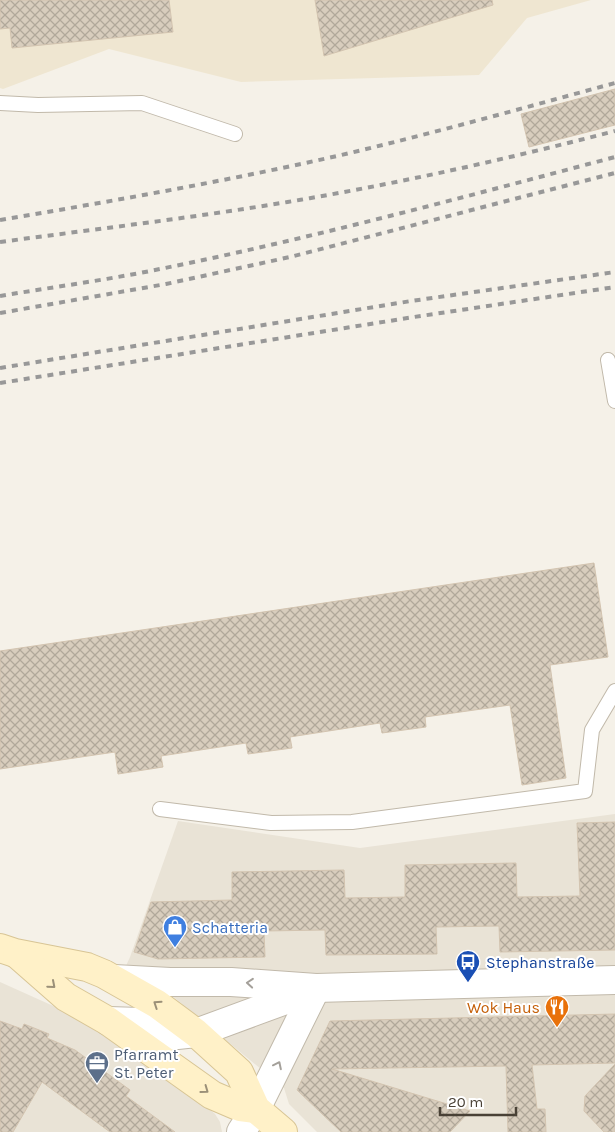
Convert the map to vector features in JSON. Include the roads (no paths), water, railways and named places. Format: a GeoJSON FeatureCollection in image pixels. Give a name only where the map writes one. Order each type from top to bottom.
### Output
{"type":"FeatureCollection","features":[{"type":"Feature","properties":{"kind":"main road"},"geometry":{"type":"LineString","coordinates":[[8,950],[87,967],[114,979],[157,1004],[196,1033],[239,1072],[256,1108],[283,1132]]}},
{"type":"Feature","properties":{"kind":"main road"},"geometry":{"type":"LineString","coordinates":[[8,950],[66,998],[108,1022],[212,1095],[240,1107],[256,1108]]}},
{"type":"Feature","properties":{"kind":"street"},"geometry":{"type":"LineString","coordinates":[[114,979],[170,982],[231,982],[316,988],[615,980]]}},
{"type":"Feature","properties":{"kind":"street"},"geometry":{"type":"LineString","coordinates":[[108,1022],[140,1022],[168,1036],[196,1033],[316,988]]}},
{"type":"Feature","properties":{"kind":"street"},"geometry":{"type":"LineString","coordinates":[[241,1132],[256,1108],[316,988]]}},
{"type":"Feature","properties":{"kind":"lane"},"geometry":{"type":"LineString","coordinates":[[0,103],[38,105],[142,103],[235,134]]}},
{"type":"Feature","properties":{"kind":"lane"},"geometry":{"type":"LineString","coordinates":[[608,360],[615,401]]}},
{"type":"Feature","properties":{"kind":"lane"},"geometry":{"type":"LineString","coordinates":[[160,809],[271,823],[352,822],[585,790],[592,730],[615,691]]}},
{"type":"Feature","properties":{"kind":"railway"},"geometry":{"type":"LineString","coordinates":[[0,220],[85,206],[337,156],[442,130],[615,83]]}},
{"type":"Feature","properties":{"kind":"railway"},"geometry":{"type":"LineString","coordinates":[[0,242],[195,216],[311,198],[464,168],[615,131]]}},
{"type":"Feature","properties":{"kind":"railway"},"geometry":{"type":"LineString","coordinates":[[0,296],[140,273],[217,257],[388,216],[615,157]]}},
{"type":"Feature","properties":{"kind":"railway"},"geometry":{"type":"LineString","coordinates":[[0,313],[166,284],[290,257],[615,173]]}},
{"type":"Feature","properties":{"kind":"railway"},"geometry":{"type":"LineString","coordinates":[[0,368],[411,301],[615,272]]}},
{"type":"Feature","properties":{"kind":"railway"},"geometry":{"type":"LineString","coordinates":[[0,383],[615,287]]}},
{"type":"Feature","properties":{"kind":"place","name":"Schatteria"},"geometry":{"type":"Point","coordinates":[175,948]}},
{"type":"Feature","properties":{"kind":"place","name":"Stephanstraße"},"geometry":{"type":"Point","coordinates":[468,983]}},
{"type":"Feature","properties":{"kind":"place","name":"Wok Haus"},"geometry":{"type":"Point","coordinates":[557,1028]}},
{"type":"Feature","properties":{"kind":"place","name":"Pfarramt St. Peter"},"geometry":{"type":"Point","coordinates":[97,1084]}}]}
